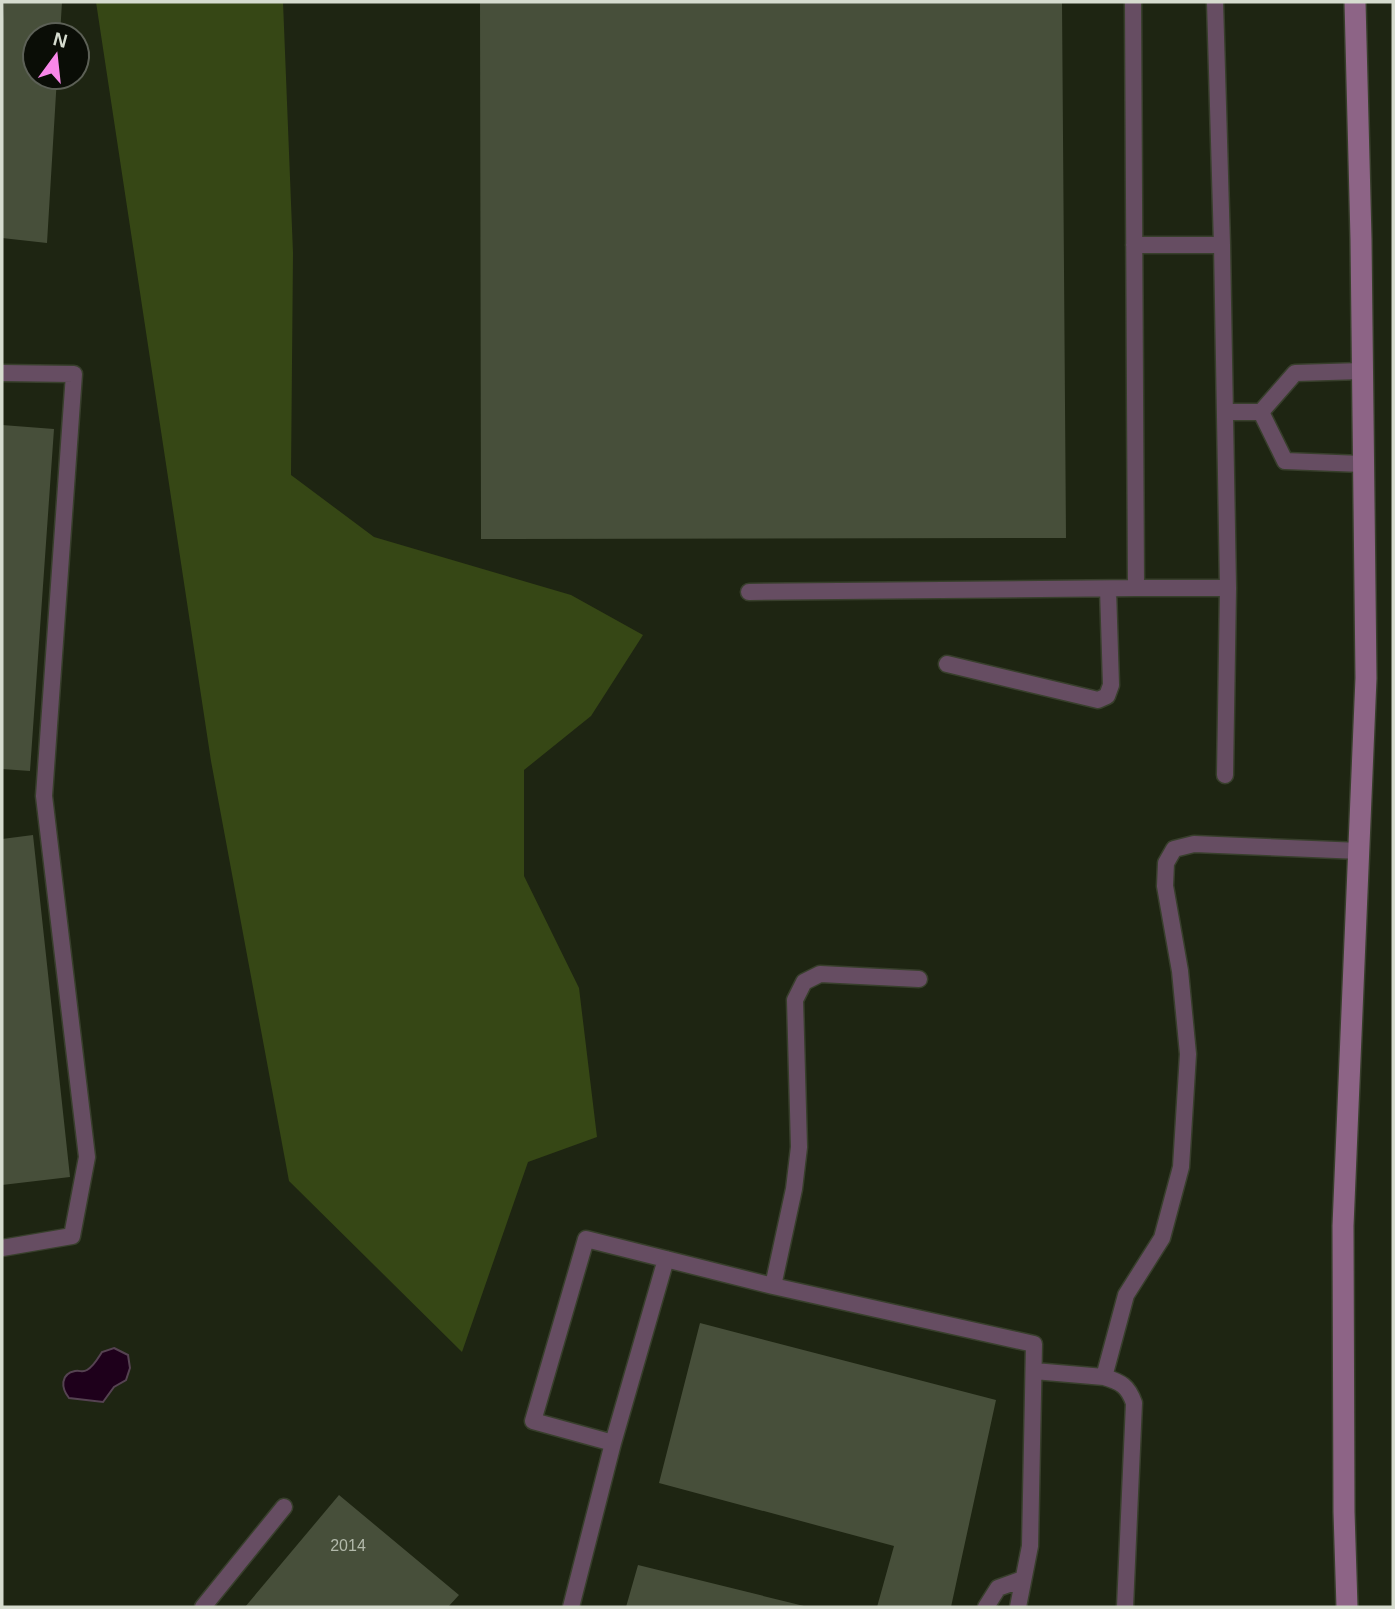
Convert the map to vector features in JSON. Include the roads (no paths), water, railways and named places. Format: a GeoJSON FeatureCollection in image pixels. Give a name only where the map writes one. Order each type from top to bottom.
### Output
{"type":"FeatureCollection","features":[{"type":"Feature","properties":{"kind":"main road"},"geometry":{"type":"LineString","coordinates":[[1347,1607],[1343,1226],[1366,678],[1354,2]]}},
{"type":"Feature","properties":{"kind":"lane"},"geometry":{"type":"LineString","coordinates":[[1133,2],[1136,588]]}},
{"type":"Feature","properties":{"kind":"lane"},"geometry":{"type":"LineString","coordinates":[[1215,2],[1228,589],[1225,775]]}},
{"type":"Feature","properties":{"kind":"lane"},"geometry":{"type":"LineString","coordinates":[[1134,245],[1222,245]]}},
{"type":"Feature","properties":{"kind":"lane"},"geometry":{"type":"LineString","coordinates":[[1225,412],[1261,412],[1295,373],[1362,371]]}},
{"type":"Feature","properties":{"kind":"lane"},"geometry":{"type":"LineString","coordinates":[[2,373],[74,374],[44,796],[87,1157],[72,1236],[2,1248]]}},
{"type":"Feature","properties":{"kind":"lane"},"geometry":{"type":"LineString","coordinates":[[1261,412],[1284,461],[1362,464]]}},
{"type":"Feature","properties":{"kind":"lane"},"geometry":{"type":"LineString","coordinates":[[947,664],[1098,700],[1107,696],[1111,685],[1108,589]]}},
{"type":"Feature","properties":{"kind":"lane"},"geometry":{"type":"LineString","coordinates":[[749,592],[1228,589]]}},
{"type":"Feature","properties":{"kind":"lane"},"geometry":{"type":"LineString","coordinates":[[1104,1377],[1126,1295],[1162,1238],[1181,1167],[1188,1054],[1180,971],[1166,886],[1166,863],[1174,849],[1194,844],[1360,851]]}},
{"type":"Feature","properties":{"kind":"lane"},"geometry":{"type":"LineString","coordinates":[[773,1286],[794,1189],[799,1147],[795,1000],[804,982],[820,974],[919,979]]}},
{"type":"Feature","properties":{"kind":"lane"},"geometry":{"type":"LineString","coordinates":[[613,1443],[533,1421],[586,1239],[773,1286],[1034,1344],[1030,1546],[1018,1607]]}},
{"type":"Feature","properties":{"kind":"lane"},"geometry":{"type":"LineString","coordinates":[[571,1607],[613,1443],[666,1259]]}},
{"type":"Feature","properties":{"kind":"lane"},"geometry":{"type":"LineString","coordinates":[[1034,1371],[1104,1377],[1119,1381],[1129,1390],[1133,1403],[1125,1607]]}},
{"type":"Feature","properties":{"kind":"lane"},"geometry":{"type":"LineString","coordinates":[[203,1607],[284,1507]]}},
{"type":"Feature","properties":{"kind":"lane"},"geometry":{"type":"LineString","coordinates":[[986,1607],[998,1588],[1023,1579]]}}]}
